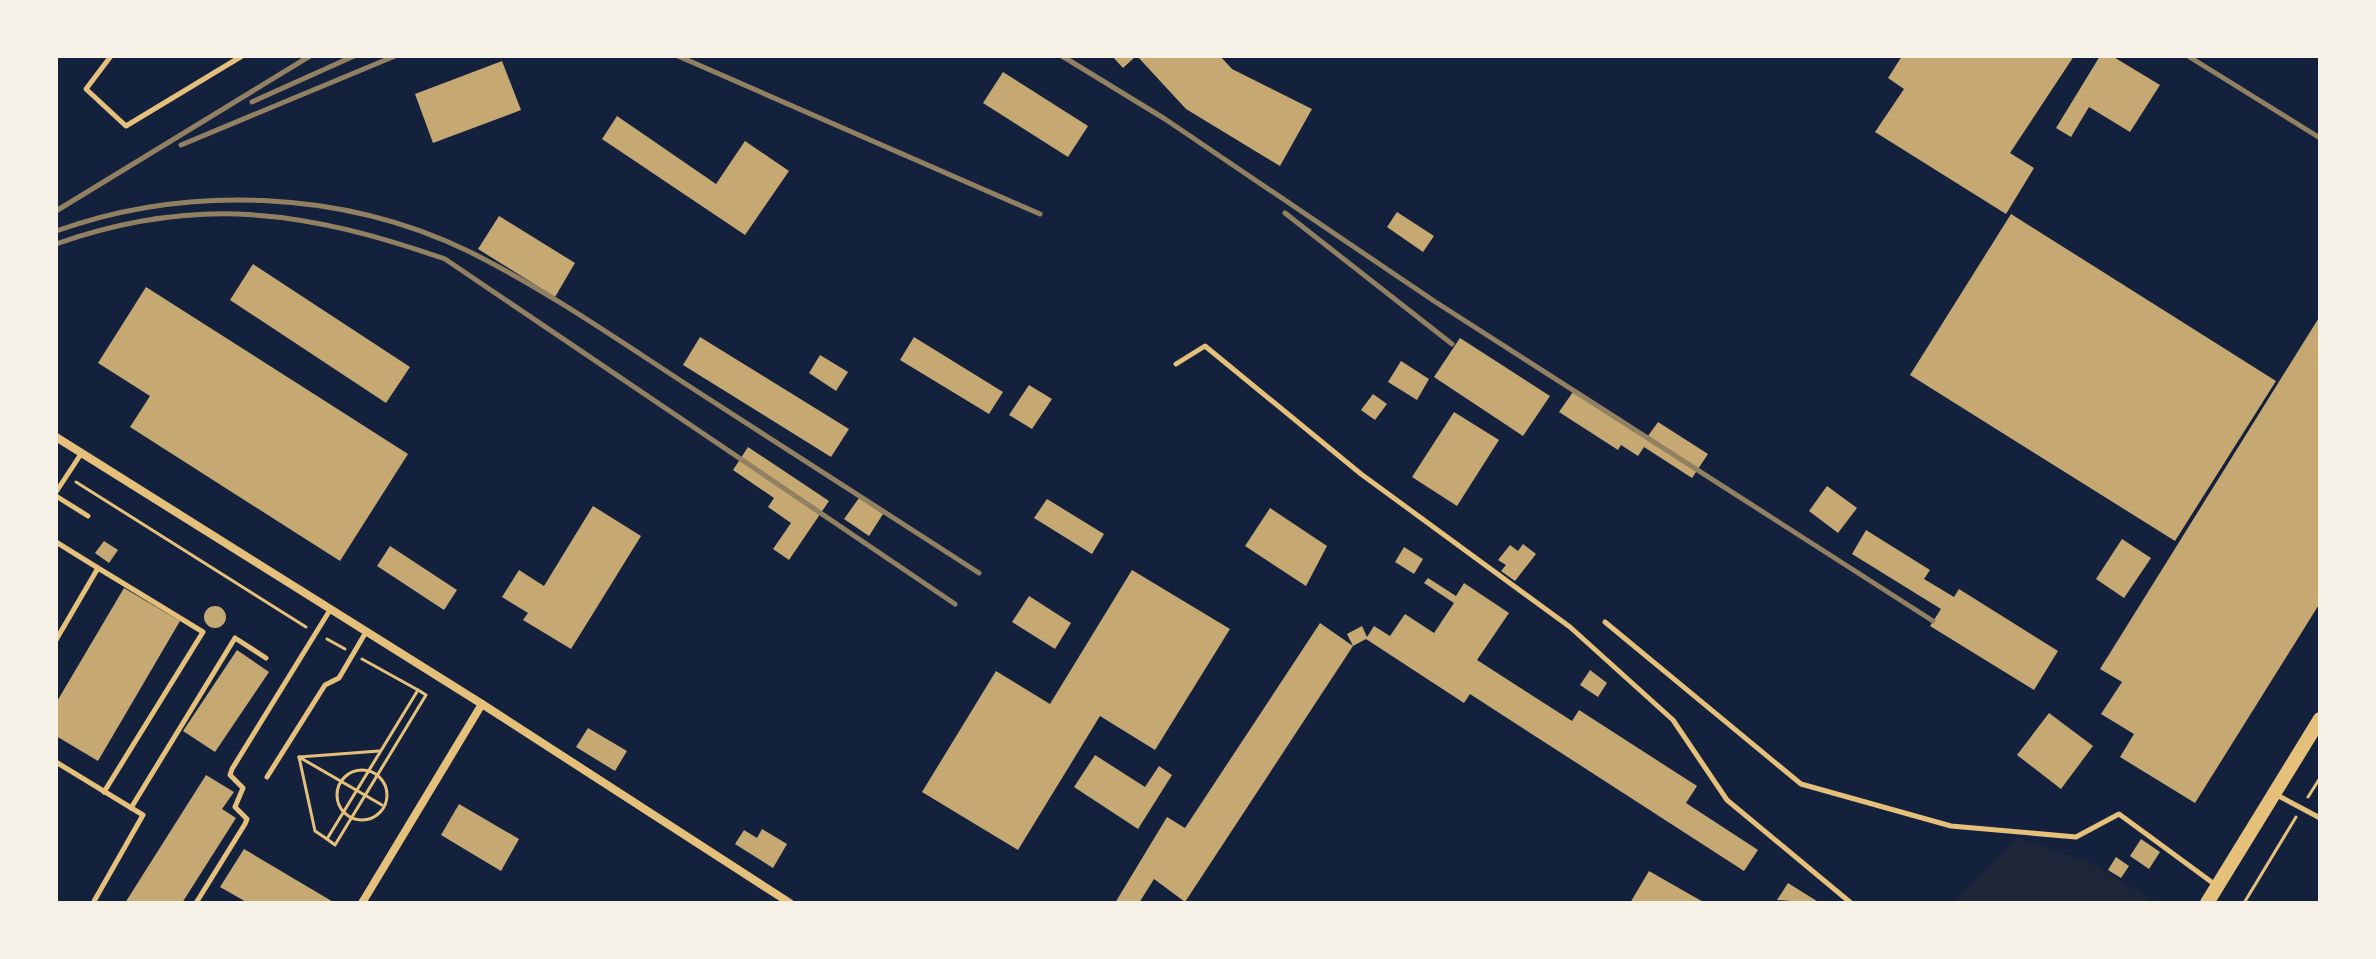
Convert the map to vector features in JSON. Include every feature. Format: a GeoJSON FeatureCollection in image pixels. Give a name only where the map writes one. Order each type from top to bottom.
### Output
{"type":"FeatureCollection","features":[{"type":"Feature","properties":{"kind":"main road"},"geometry":{"type":"LineString","coordinates":[[2207,903],[2320,719]]}},
{"type":"Feature","properties":{"kind":"street"},"geometry":{"type":"LineString","coordinates":[[56,437],[482,704],[790,903]]}},
{"type":"Feature","properties":{"kind":"street"},"geometry":{"type":"LineString","coordinates":[[362,903],[482,704]]}},
{"type":"Feature","properties":{"kind":"lane"},"geometry":{"type":"LineString","coordinates":[[111,56],[86,89],[126,126],[242,56]]}},
{"type":"Feature","properties":{"kind":"lane"},"geometry":{"type":"LineString","coordinates":[[1176,364],[1205,346],[1361,474],[1570,627],[1673,720],[1727,800],[1851,903]]}},
{"type":"Feature","properties":{"kind":"lane"},"geometry":{"type":"LineString","coordinates":[[82,453],[56,494],[88,516]]}},
{"type":"Feature","properties":{"kind":"lane"},"geometry":{"type":"LineString","coordinates":[[56,542],[203,632],[104,792]]}},
{"type":"Feature","properties":{"kind":"lane"},"geometry":{"type":"LineString","coordinates":[[56,640],[98,568]]}},
{"type":"Feature","properties":{"kind":"lane"},"geometry":{"type":"LineString","coordinates":[[196,903],[247,819],[235,807],[243,788],[230,775],[330,609]]}},
{"type":"Feature","properties":{"kind":"lane"},"geometry":{"type":"LineString","coordinates":[[1605,622],[1801,784],[1951,826],[2076,837],[2119,814],[2217,886]]}},
{"type":"Feature","properties":{"kind":"lane"},"geometry":{"type":"LineString","coordinates":[[267,777],[325,685],[339,678],[366,631]]}},
{"type":"Feature","properties":{"kind":"lane"},"geometry":{"type":"LineString","coordinates":[[131,808],[235,638],[266,658]]}},
{"type":"Feature","properties":{"kind":"lane"},"geometry":{"type":"LineString","coordinates":[[56,762],[143,815],[93,903]]}},
{"type":"Feature","properties":{"kind":"lane"},"geometry":{"type":"LineString","coordinates":[[2274,793],[2320,818]]}},
{"type":"Feature","properties":{"kind":"path"},"geometry":{"type":"LineString","coordinates":[[67,476],[316,633],[426,695],[335,845],[315,831],[299,757]]}},
{"type":"Feature","properties":{"kind":"path"},"geometry":{"type":"LineString","coordinates":[[327,839],[418,690]]}},
{"type":"Feature","properties":{"kind":"path"},"geometry":{"type":"LineString","coordinates":[[387,740],[396,745]]}},
{"type":"Feature","properties":{"kind":"path"},"geometry":{"type":"LineString","coordinates":[[299,757],[380,751]]}},
{"type":"Feature","properties":{"kind":"path"},"geometry":{"type":"LineString","coordinates":[[299,757],[384,806]]}},
{"type":"Feature","properties":{"kind":"path"},"geometry":{"type":"LineString","coordinates":[[355,771],[377,775],[386,790],[384,806],[366,819],[351,817],[337,797],[341,781],[355,771]]}},
{"type":"Feature","properties":{"kind":"path"},"geometry":{"type":"LineString","coordinates":[[2244,903],[2320,778]]}},
{"type":"Feature","properties":{"kind":"shaded area"},"geometry":{"type":"Polygon","coordinates":[[[2017,837],[2089,862],[2158,903],[1951,903],[2017,837]]]}},
{"type":"Feature","properties":{"kind":"building"},"geometry":{"type":"Polygon","coordinates":[[[1112,56],[1136,56],[1123,68],[1112,56]]]}},
{"type":"Feature","properties":{"kind":"building"},"geometry":{"type":"Polygon","coordinates":[[[1137,56],[1220,56],[1232,69],[1312,109],[1280,166],[1186,109],[1137,56]]]}},
{"type":"Feature","properties":{"kind":"building"},"geometry":{"type":"Polygon","coordinates":[[[1902,56],[2074,56],[2010,153],[2034,168],[2006,214],[1875,132],[1904,89],[1888,78],[1902,56]]]}},
{"type":"Feature","properties":{"kind":"building"},"geometry":{"type":"Polygon","coordinates":[[[2100,56],[2112,56],[2160,85],[2130,132],[2089,107],[2071,137],[2056,128],[2100,56]]]}},
{"type":"Feature","properties":{"kind":"building"},"geometry":{"type":"Polygon","coordinates":[[[502,61],[521,110],[433,143],[415,94],[502,61]]]}},
{"type":"Feature","properties":{"kind":"building"},"geometry":{"type":"Polygon","coordinates":[[[1003,72],[1088,126],[1068,157],[983,103],[1003,72]]]}},
{"type":"Feature","properties":{"kind":"building"},"geometry":{"type":"Polygon","coordinates":[[[617,116],[716,184],[745,141],[789,171],[745,235],[602,139],[617,116]]]}},
{"type":"Feature","properties":{"kind":"building"},"geometry":{"type":"Polygon","coordinates":[[[1397,212],[1434,236],[1423,252],[1387,227],[1397,212]]]}},
{"type":"Feature","properties":{"kind":"building"},"geometry":{"type":"Polygon","coordinates":[[[2011,214],[2276,381],[2175,541],[1910,375],[2011,214]]]}},
{"type":"Feature","properties":{"kind":"building"},"geometry":{"type":"Polygon","coordinates":[[[499,216],[575,263],[555,297],[478,249],[499,216]]]}},
{"type":"Feature","properties":{"kind":"building"},"geometry":{"type":"Polygon","coordinates":[[[253,264],[410,367],[386,403],[230,300],[253,264]]]}},
{"type":"Feature","properties":{"kind":"building"},"geometry":{"type":"Polygon","coordinates":[[[146,287],[408,454],[340,561],[130,427],[150,396],[98,363],[146,287]]]}},
{"type":"Feature","properties":{"kind":"building"},"geometry":{"type":"Polygon","coordinates":[[[2320,316],[2320,603],[2195,803],[2120,757],[2134,734],[2101,714],[2122,682],[2100,669],[2320,316]]]}},
{"type":"Feature","properties":{"kind":"building"},"geometry":{"type":"Polygon","coordinates":[[[700,337],[849,429],[831,457],[683,365],[700,337]]]}},
{"type":"Feature","properties":{"kind":"building"},"geometry":{"type":"Polygon","coordinates":[[[914,337],[1003,392],[989,414],[900,360],[914,337]]]}},
{"type":"Feature","properties":{"kind":"building"},"geometry":{"type":"Polygon","coordinates":[[[1460,338],[1550,396],[1523,436],[1434,377],[1460,338]]]}},
{"type":"Feature","properties":{"kind":"building"},"geometry":{"type":"Polygon","coordinates":[[[820,355],[848,372],[836,391],[809,373],[820,355]]]}},
{"type":"Feature","properties":{"kind":"building"},"geometry":{"type":"Polygon","coordinates":[[[1401,361],[1429,379],[1417,400],[1388,382],[1401,361]]]}},
{"type":"Feature","properties":{"kind":"building"},"geometry":{"type":"Polygon","coordinates":[[[1029,385],[1052,399],[1032,429],[1009,415],[1029,385]]]}},
{"type":"Feature","properties":{"kind":"building"},"geometry":{"type":"Polygon","coordinates":[[[1575,389],[1648,436],[1658,422],[1708,454],[1692,478],[1644,447],[1638,456],[1621,445],[1618,450],[1559,412],[1575,389]]]}},
{"type":"Feature","properties":{"kind":"building"},"geometry":{"type":"Polygon","coordinates":[[[1373,394],[1387,404],[1375,420],[1361,410],[1373,394]]]}},
{"type":"Feature","properties":{"kind":"building"},"geometry":{"type":"Polygon","coordinates":[[[1454,412],[1499,440],[1457,506],[1412,477],[1454,412]]]}},
{"type":"Feature","properties":{"kind":"building"},"geometry":{"type":"Polygon","coordinates":[[[748,447],[829,501],[789,560],[773,549],[791,523],[768,507],[774,498],[733,470],[748,447]]]}},
{"type":"Feature","properties":{"kind":"building"},"geometry":{"type":"Polygon","coordinates":[[[1827,486],[1857,508],[1838,533],[1809,511],[1827,486]]]}},
{"type":"Feature","properties":{"kind":"building"},"geometry":{"type":"Polygon","coordinates":[[[859,498],[883,514],[869,536],[844,519],[859,498]]]}},
{"type":"Feature","properties":{"kind":"building"},"geometry":{"type":"Polygon","coordinates":[[[1047,499],[1104,534],[1092,554],[1034,518],[1047,499]]]}},
{"type":"Feature","properties":{"kind":"building"},"geometry":{"type":"Polygon","coordinates":[[[593,506],[641,536],[571,649],[523,620],[528,613],[502,597],[519,570],[544,586],[593,506]]]}},
{"type":"Feature","properties":{"kind":"building"},"geometry":{"type":"Polygon","coordinates":[[[1270,508],[1327,546],[1306,586],[1245,546],[1270,508]]]}},
{"type":"Feature","properties":{"kind":"building"},"geometry":{"type":"Polygon","coordinates":[[[1866,530],[1930,570],[1924,579],[1954,597],[1959,589],[2058,651],[2034,690],[1930,626],[1941,609],[1852,554],[1866,530]]]}},
{"type":"Feature","properties":{"kind":"building"},"geometry":{"type":"Polygon","coordinates":[[[2122,539],[2151,558],[2124,598],[2096,579],[2122,539]]]}},
{"type":"Feature","properties":{"kind":"building"},"geometry":{"type":"Polygon","coordinates":[[[104,541],[118,550],[109,563],[95,553],[104,541]]]}},
{"type":"Feature","properties":{"kind":"building"},"geometry":{"type":"Polygon","coordinates":[[[1523,544],[1536,554],[1515,581],[1501,571],[1506,565],[1498,560],[1510,545],[1518,551],[1523,544]]]}},
{"type":"Feature","properties":{"kind":"building"},"geometry":{"type":"Polygon","coordinates":[[[390,546],[457,590],[444,610],[377,566],[390,546]]]}},
{"type":"Feature","properties":{"kind":"building"},"geometry":{"type":"Polygon","coordinates":[[[1404,547],[1423,559],[1414,574],[1395,562],[1404,547]]]}},
{"type":"Feature","properties":{"kind":"building"},"geometry":{"type":"Polygon","coordinates":[[[1132,570],[1230,629],[1155,750],[1100,716],[1018,850],[922,792],[996,671],[1050,704],[1132,570]]]}},
{"type":"Feature","properties":{"kind":"building"},"geometry":{"type":"Polygon","coordinates":[[[1428,578],[1456,596],[1464,583],[1509,613],[1477,660],[1572,721],[1579,710],[1697,786],[1686,803],[1758,850],[1744,871],[1470,694],[1464,703],[1366,639],[1353,646],[1347,634],[1362,626],[1367,637],[1374,626],[1390,636],[1405,614],[1434,633],[1454,603],[1424,583],[1428,578]]]}},
{"type":"Feature","properties":{"kind":"building"},"geometry":{"type":"Polygon","coordinates":[[[124,588],[180,621],[98,761],[56,736],[56,703],[124,588]]]}},
{"type":"Feature","properties":{"kind":"building"},"geometry":{"type":"Polygon","coordinates":[[[1029,596],[1071,623],[1055,649],[1012,622],[1029,596]]]}},
{"type":"Feature","properties":{"kind":"building"},"geometry":{"type":"Polygon","coordinates":[[[215,606],[223,609],[226,617],[223,625],[215,628],[207,625],[204,617],[207,609],[215,606]]]}},
{"type":"Feature","properties":{"kind":"building"},"geometry":{"type":"Polygon","coordinates":[[[1320,623],[1353,646],[1185,902],[1154,879],[1139,903],[1115,903],[1167,817],[1185,828],[1320,623]]]}},
{"type":"Feature","properties":{"kind":"building"},"geometry":{"type":"Polygon","coordinates":[[[237,650],[269,672],[215,752],[183,731],[237,650]]]}},
{"type":"Feature","properties":{"kind":"building"},"geometry":{"type":"Polygon","coordinates":[[[1590,670],[1607,683],[1598,697],[1580,685],[1590,670]]]}},
{"type":"Feature","properties":{"kind":"building"},"geometry":{"type":"Polygon","coordinates":[[[2049,713],[2093,746],[2061,789],[2017,755],[2049,713]]]}},
{"type":"Feature","properties":{"kind":"building"},"geometry":{"type":"Polygon","coordinates":[[[588,728],[627,751],[615,771],[576,747],[588,728]]]}},
{"type":"Feature","properties":{"kind":"building"},"geometry":{"type":"Polygon","coordinates":[[[1095,755],[1145,787],[1159,766],[1172,775],[1138,829],[1074,787],[1095,755]]]}},
{"type":"Feature","properties":{"kind":"building"},"geometry":{"type":"Polygon","coordinates":[[[206,775],[234,792],[222,809],[236,818],[182,903],[125,903],[206,775]]]}},
{"type":"Feature","properties":{"kind":"building"},"geometry":{"type":"Polygon","coordinates":[[[459,804],[519,839],[501,871],[441,835],[459,804]]]}},
{"type":"Feature","properties":{"kind":"building"},"geometry":{"type":"Polygon","coordinates":[[[762,829],[787,844],[773,868],[735,844],[744,830],[757,838],[762,829]]]}},
{"type":"Feature","properties":{"kind":"building"},"geometry":{"type":"Polygon","coordinates":[[[2141,839],[2160,852],[2149,869],[2130,856],[2141,839]]]}},
{"type":"Feature","properties":{"kind":"building"},"geometry":{"type":"Polygon","coordinates":[[[244,849],[335,903],[248,903],[220,887],[244,849]]]}},
{"type":"Feature","properties":{"kind":"building"},"geometry":{"type":"Polygon","coordinates":[[[2116,857],[2129,866],[2121,878],[2108,870],[2116,857]]]}},
{"type":"Feature","properties":{"kind":"building"},"geometry":{"type":"Polygon","coordinates":[[[1649,871],[1705,903],[1630,903],[1649,871]]]}},
{"type":"Feature","properties":{"kind":"building"},"geometry":{"type":"Polygon","coordinates":[[[1788,883],[1820,903],[1777,900],[1788,883]]]}},
{"type":"Feature","properties":{"kind":"railway"},"geometry":{"type":"LineString","coordinates":[[56,211],[310,56]]}},
{"type":"Feature","properties":{"kind":"railway"},"geometry":{"type":"LineString","coordinates":[[252,102],[354,56]]}},
{"type":"Feature","properties":{"kind":"railway"},"geometry":{"type":"LineString","coordinates":[[181,145],[395,56]]}},
{"type":"Feature","properties":{"kind":"railway"},"geometry":{"type":"LineString","coordinates":[[678,56],[1040,214]]}},
{"type":"Feature","properties":{"kind":"railway"},"geometry":{"type":"LineString","coordinates":[[1062,56],[1165,119],[1434,301],[1933,621]]}},
{"type":"Feature","properties":{"kind":"railway"},"geometry":{"type":"LineString","coordinates":[[2188,56],[2320,138]]}},
{"type":"Feature","properties":{"kind":"railway"},"geometry":{"type":"LineString","coordinates":[[56,231],[106,216],[158,206],[264,200],[317,205],[419,231],[468,251],[555,299],[979,573]]}},
{"type":"Feature","properties":{"kind":"railway"},"geometry":{"type":"LineString","coordinates":[[1285,213],[1452,344]]}},
{"type":"Feature","properties":{"kind":"railway"},"geometry":{"type":"LineString","coordinates":[[56,244],[108,228],[157,218],[205,214],[252,215],[346,229],[445,259],[955,604]]}}]}
